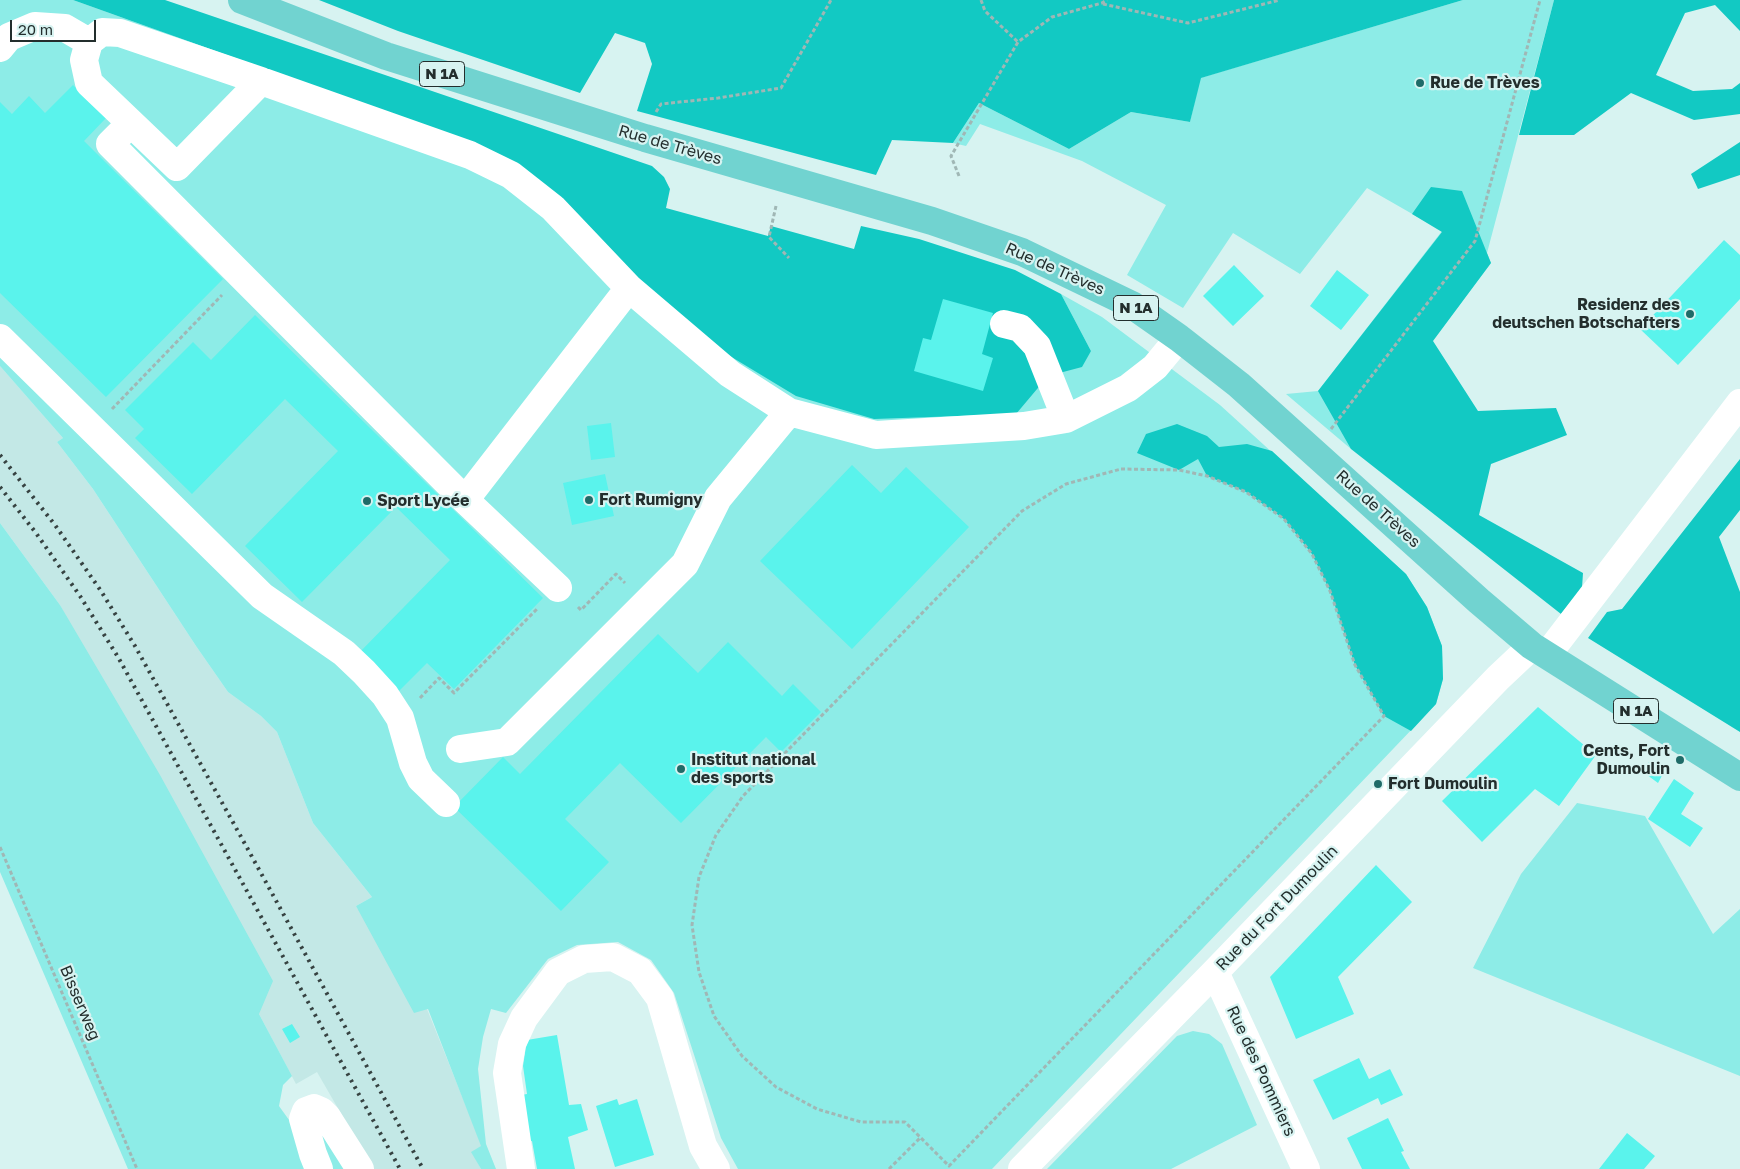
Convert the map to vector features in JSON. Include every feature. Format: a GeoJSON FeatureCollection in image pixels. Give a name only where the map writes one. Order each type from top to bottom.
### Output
{"type":"FeatureCollection","features":[{"type":"Feature","properties":{"kind":"main road","name":"Rue de Trèves"},"geometry":{"type":"LineString","coordinates":[[242,0],[386,56],[645,138],[932,220],[1022,252],[1132,305],[1239,384],[1479,601],[1540,651],[1740,776]]}},
{"type":"Feature","properties":{"kind":"street"},"geometry":{"type":"LineString","coordinates":[[0,48],[8,38],[35,26],[65,28],[89,42]]}},
{"type":"Feature","properties":{"kind":"street"},"geometry":{"type":"LineString","coordinates":[[261,81],[177,167],[89,83],[84,60],[89,42],[102,32],[120,33],[261,81],[470,155],[511,175],[552,208],[629,288],[730,374],[788,412],[876,435],[1024,426],[1066,419],[1128,388],[1155,367],[1179,338]]}},
{"type":"Feature","properties":{"kind":"street"},"geometry":{"type":"LineString","coordinates":[[130,124],[110,144],[465,500],[558,588]]}},
{"type":"Feature","properties":{"kind":"street"},"geometry":{"type":"LineString","coordinates":[[465,500],[629,288]]}},
{"type":"Feature","properties":{"kind":"street"},"geometry":{"type":"LineString","coordinates":[[1004,324],[1020,328],[1036,346],[1066,419]]}},
{"type":"Feature","properties":{"kind":"street"},"geometry":{"type":"LineString","coordinates":[[0,338],[262,596],[344,653],[364,672],[384,695],[400,718],[413,763],[421,779],[446,802]]}},
{"type":"Feature","properties":{"kind":"street","name":"Rue du Fort Dumoulin"},"geometry":{"type":"LineString","coordinates":[[1022,1169],[1498,678],[1540,651],[1740,403]]}},
{"type":"Feature","properties":{"kind":"street"},"geometry":{"type":"LineString","coordinates":[[460,749],[507,742],[685,564],[718,498],[788,412]]}},
{"type":"Feature","properties":{"kind":"street"},"geometry":{"type":"LineString","coordinates":[[521,1169],[507,1074],[512,1044],[524,1018],[558,972],[584,959],[613,957],[640,971],[660,998],[703,1146],[716,1169]]}},
{"type":"Feature","properties":{"kind":"street","name":"Rue des Pommiers"},"geometry":{"type":"LineString","coordinates":[[1215,972],[1306,1169]]}},
{"type":"Feature","properties":{"kind":"street"},"geometry":{"type":"LineString","coordinates":[[319,1169],[303,1119],[306,1112],[314,1108],[321,1111],[327,1117],[360,1169]]}},
{"type":"Feature","properties":{"kind":"path"},"geometry":{"type":"LineString","coordinates":[[645,138],[653,115],[661,104],[718,98],[781,88],[831,0]]}},
{"type":"Feature","properties":{"kind":"path"},"geometry":{"type":"LineString","coordinates":[[981,0],[985,11],[1018,42]]}},
{"type":"Feature","properties":{"kind":"path"},"geometry":{"type":"LineString","coordinates":[[959,176],[951,156],[1018,42],[1052,17],[1107,0]]}},
{"type":"Feature","properties":{"kind":"path"},"geometry":{"type":"LineString","coordinates":[[1102,3],[1188,23],[1280,0]]}},
{"type":"Feature","properties":{"kind":"path"},"geometry":{"type":"LineString","coordinates":[[1314,451],[1475,241],[1540,0]]}},
{"type":"Feature","properties":{"kind":"path"},"geometry":{"type":"LineString","coordinates":[[768,237],[790,258]]}},
{"type":"Feature","properties":{"kind":"path"},"geometry":{"type":"LineString","coordinates":[[92,429],[241,276]]}},
{"type":"Feature","properties":{"kind":"path"},"geometry":{"type":"LineString","coordinates":[[1121,469],[1179,470],[1207,476],[1246,492],[1284,519],[1312,554],[1330,591],[1355,665],[1384,716],[949,1166],[921,1137],[905,1122],[861,1122],[817,1109],[776,1087],[742,1056],[714,1016],[698,972],[692,925],[699,878],[716,835],[743,796],[1022,511],[1066,484],[1121,469]]}},
{"type":"Feature","properties":{"kind":"path"},"geometry":{"type":"LineString","coordinates":[[420,698],[439,678],[454,694],[558,588]]}},
{"type":"Feature","properties":{"kind":"path","name":"Bisserweg"},"geometry":{"type":"LineString","coordinates":[[0,847],[137,1169]]}},
{"type":"Feature","properties":{"kind":"path"},"geometry":{"type":"LineString","coordinates":[[889,1169],[921,1137]]}},
{"type":"Feature","properties":{"kind":"shaded area"},"geometry":{"type":"Polygon","coordinates":[[[0,0],[73,0],[473,143],[1048,376],[1091,351],[1061,294],[1102,317],[1220,405],[1406,574],[1427,607],[1442,646],[1443,679],[1436,704],[992,1169],[738,1169],[721,1138],[674,993],[651,960],[618,942],[577,945],[548,959],[506,1013],[491,1009],[483,1037],[478,1069],[486,1144],[496,1169],[481,1169],[471,1152],[481,1146],[428,1009],[414,1013],[356,906],[372,897],[313,823],[277,732],[261,716],[228,692],[93,489],[57,442],[63,438],[0,366],[0,0]]]}},
{"type":"Feature","properties":{"kind":"shaded area"},"geometry":{"type":"Polygon","coordinates":[[[73,0],[165,0],[652,166],[664,177],[670,189],[666,208],[768,236],[771,226],[854,249],[861,226],[919,239],[1015,270],[1061,294],[1091,351],[1082,367],[1048,376],[1016,414],[874,419],[796,396],[715,347],[473,143],[73,0]]]}},
{"type":"Feature","properties":{"kind":"shaded area"},"geometry":{"type":"Polygon","coordinates":[[[319,0],[1463,0],[1201,78],[1190,122],[1131,112],[1069,149],[979,103],[953,143],[892,140],[876,175],[637,111],[652,64],[645,43],[615,33],[580,93],[398,31],[319,0]]]}},
{"type":"Feature","properties":{"kind":"shaded area"},"geometry":{"type":"Polygon","coordinates":[[[1463,0],[1554,0],[1487,253],[1491,263],[1351,449],[1286,394],[1318,391],[1442,231],[1367,188],[1300,274],[1233,233],[1183,308],[1127,275],[1166,205],[1082,161],[980,124],[966,146],[953,143],[979,103],[1069,149],[1131,112],[1190,122],[1200,78],[1463,0]]]}},
{"type":"Feature","properties":{"kind":"shaded area"},"geometry":{"type":"Polygon","coordinates":[[[1554,0],[1740,0],[1740,31],[1715,5],[1685,13],[1656,75],[1693,91],[1732,89],[1740,83],[1740,114],[1694,120],[1631,93],[1574,135],[1519,135],[1554,0]]]}},
{"type":"Feature","properties":{"kind":"shaded area"},"geometry":{"type":"Polygon","coordinates":[[[1740,142],[1740,175],[1698,189],[1691,174],[1740,142]]]}},
{"type":"Feature","properties":{"kind":"shaded area"},"geometry":{"type":"Polygon","coordinates":[[[1431,187],[1462,191],[1491,263],[1433,341],[1478,411],[1556,408],[1567,435],[1491,464],[1479,515],[1583,573],[1582,588],[1561,614],[1351,449],[1318,391],[1442,232],[1412,214],[1431,187]]]}},
{"type":"Feature","properties":{"kind":"shaded area"},"geometry":{"type":"Polygon","coordinates":[[[0,366],[63,438],[57,442],[93,489],[228,692],[261,716],[277,732],[313,823],[372,897],[356,906],[427,1009],[482,1146],[472,1152],[481,1169],[373,1169],[317,1072],[296,1084],[259,1014],[60,605],[0,523],[0,366]]]}},
{"type":"Feature","properties":{"kind":"shaded area"},"geometry":{"type":"Polygon","coordinates":[[[1177,424],[1207,436],[1219,447],[1247,444],[1272,451],[1406,574],[1427,607],[1442,646],[1443,679],[1436,704],[1411,731],[1384,716],[1355,665],[1330,591],[1312,554],[1284,519],[1246,492],[1207,476],[1198,459],[1179,470],[1137,453],[1146,434],[1177,424]]]}},
{"type":"Feature","properties":{"kind":"shaded area"},"geometry":{"type":"Polygon","coordinates":[[[1740,459],[1740,510],[1719,537],[1740,592],[1740,732],[1588,638],[1607,612],[1622,609],[1740,459]]]}},
{"type":"Feature","properties":{"kind":"shaded area"},"geometry":{"type":"Polygon","coordinates":[[[0,523],[60,605],[160,775],[273,981],[259,1014],[292,1076],[283,1085],[279,1106],[312,1152],[306,1111],[360,1169],[128,1169],[0,872],[0,523]]]}},
{"type":"Feature","properties":{"kind":"shaded area"},"geometry":{"type":"Polygon","coordinates":[[[1577,803],[1645,816],[1713,934],[1740,909],[1740,1076],[1473,968],[1521,874],[1577,803]]]}},
{"type":"Feature","properties":{"kind":"shaded area"},"geometry":{"type":"Polygon","coordinates":[[[1193,1031],[1209,1034],[1222,1044],[1257,1125],[1171,1169],[1047,1169],[1177,1036],[1193,1031]]]}},
{"type":"Feature","properties":{"kind":"building"},"geometry":{"type":"Polygon","coordinates":[[[73,85],[106,118],[84,141],[223,279],[106,397],[0,293],[0,102],[12,114],[29,96],[45,113],[73,85]]]}},
{"type":"Feature","properties":{"kind":"building","name":"Residenz des deutschen Botschafters"},"geometry":{"type":"Polygon","coordinates":[[[1724,240],[1740,255],[1740,299],[1678,365],[1640,329],[1724,240]]]}},
{"type":"Feature","properties":{"kind":"building"},"geometry":{"type":"Polygon","coordinates":[[[1234,265],[1264,296],[1233,326],[1203,296],[1234,265]]]}},
{"type":"Feature","properties":{"kind":"building"},"geometry":{"type":"Polygon","coordinates":[[[1337,270],[1369,295],[1341,330],[1310,306],[1337,270]]]}},
{"type":"Feature","properties":{"kind":"building"},"geometry":{"type":"Polygon","coordinates":[[[943,299],[993,313],[982,354],[993,358],[983,391],[914,371],[923,338],[931,340],[943,299]]]}},
{"type":"Feature","properties":{"kind":"building","name":"Sport Lycée"},"geometry":{"type":"Polygon","coordinates":[[[255,315],[543,598],[454,689],[427,663],[396,694],[357,655],[450,560],[396,507],[302,602],[245,546],[338,451],[285,399],[192,494],[135,438],[144,429],[125,410],[193,342],[211,360],[255,315]]]}},
{"type":"Feature","properties":{"kind":"building"},"geometry":{"type":"Polygon","coordinates":[[[611,423],[615,457],[591,460],[587,426],[611,423]]]}},
{"type":"Feature","properties":{"kind":"building"},"geometry":{"type":"Polygon","coordinates":[[[852,465],[881,493],[906,467],[969,527],[852,649],[760,561],[852,465]]]}},
{"type":"Feature","properties":{"kind":"building","name":"Fort Rumigny"},"geometry":{"type":"Polygon","coordinates":[[[605,474],[614,516],[572,525],[563,483],[605,474]]]}},
{"type":"Feature","properties":{"kind":"building","name":"Institut national des sports"},"geometry":{"type":"Polygon","coordinates":[[[658,634],[698,673],[728,642],[782,696],[793,684],[821,712],[781,752],[766,737],[681,823],[620,763],[565,819],[609,862],[561,911],[454,807],[503,757],[520,774],[658,634]]]}},
{"type":"Feature","properties":{"kind":"building"},"geometry":{"type":"Polygon","coordinates":[[[1538,707],[1596,755],[1559,806],[1535,789],[1482,842],[1442,801],[1538,707]]]}},
{"type":"Feature","properties":{"kind":"building"},"geometry":{"type":"Polygon","coordinates":[[[1649,762],[1664,772],[1658,783],[1643,772],[1649,762]]]}},
{"type":"Feature","properties":{"kind":"building"},"geometry":{"type":"Polygon","coordinates":[[[1674,779],[1694,793],[1681,814],[1703,828],[1690,847],[1648,819],[1674,779]]]}},
{"type":"Feature","properties":{"kind":"building"},"geometry":{"type":"Polygon","coordinates":[[[1376,865],[1412,902],[1338,977],[1354,1014],[1296,1039],[1270,977],[1376,865]]]}},
{"type":"Feature","properties":{"kind":"building"},"geometry":{"type":"Polygon","coordinates":[[[292,1024],[300,1037],[290,1043],[282,1029],[292,1024]]]}},
{"type":"Feature","properties":{"kind":"building"},"geometry":{"type":"Polygon","coordinates":[[[557,1035],[569,1105],[581,1104],[588,1130],[568,1137],[575,1169],[537,1169],[532,1141],[526,1142],[521,1095],[527,1094],[523,1066],[527,1040],[557,1035]]]}},
{"type":"Feature","properties":{"kind":"building"},"geometry":{"type":"Polygon","coordinates":[[[1359,1058],[1369,1079],[1390,1069],[1403,1095],[1381,1105],[1378,1098],[1333,1120],[1313,1080],[1359,1058]]]}},
{"type":"Feature","properties":{"kind":"building"},"geometry":{"type":"Polygon","coordinates":[[[617,1099],[619,1105],[637,1099],[654,1155],[615,1167],[596,1106],[617,1099]]]}},
{"type":"Feature","properties":{"kind":"building"},"geometry":{"type":"Polygon","coordinates":[[[1388,1118],[1404,1151],[1401,1152],[1410,1169],[1362,1169],[1347,1138],[1388,1118]]]}},
{"type":"Feature","properties":{"kind":"building"},"geometry":{"type":"Polygon","coordinates":[[[1627,1133],[1655,1156],[1644,1169],[1599,1169],[1627,1133]]]}},
{"type":"Feature","properties":{"kind":"railway"},"geometry":{"type":"LineString","coordinates":[[0,455],[55,525],[101,591],[135,646],[423,1169]]}},
{"type":"Feature","properties":{"kind":"railway"},"geometry":{"type":"LineString","coordinates":[[0,487],[36,533],[80,596],[118,657],[400,1169]]}},
{"type":"Feature","properties":{"kind":"place","name":"Rue de Trèves"},"geometry":{"type":"Point","coordinates":[1420,83]}},
{"type":"Feature","properties":{"kind":"place","name":"Residenz des deutschen Botschafters"},"geometry":{"type":"Point","coordinates":[1690,314]}},
{"type":"Feature","properties":{"kind":"place","name":"Fort Rumigny"},"geometry":{"type":"Point","coordinates":[589,500]}},
{"type":"Feature","properties":{"kind":"place","name":"Sport Lycée"},"geometry":{"type":"Point","coordinates":[367,501]}},
{"type":"Feature","properties":{"kind":"place","name":"Cents, Fort Dumoulin"},"geometry":{"type":"Point","coordinates":[1680,760]}},
{"type":"Feature","properties":{"kind":"place","name":"Institut national des sports"},"geometry":{"type":"Point","coordinates":[681,769]}},
{"type":"Feature","properties":{"kind":"place","name":"Fort Dumoulin"},"geometry":{"type":"Point","coordinates":[1378,784]}}]}
